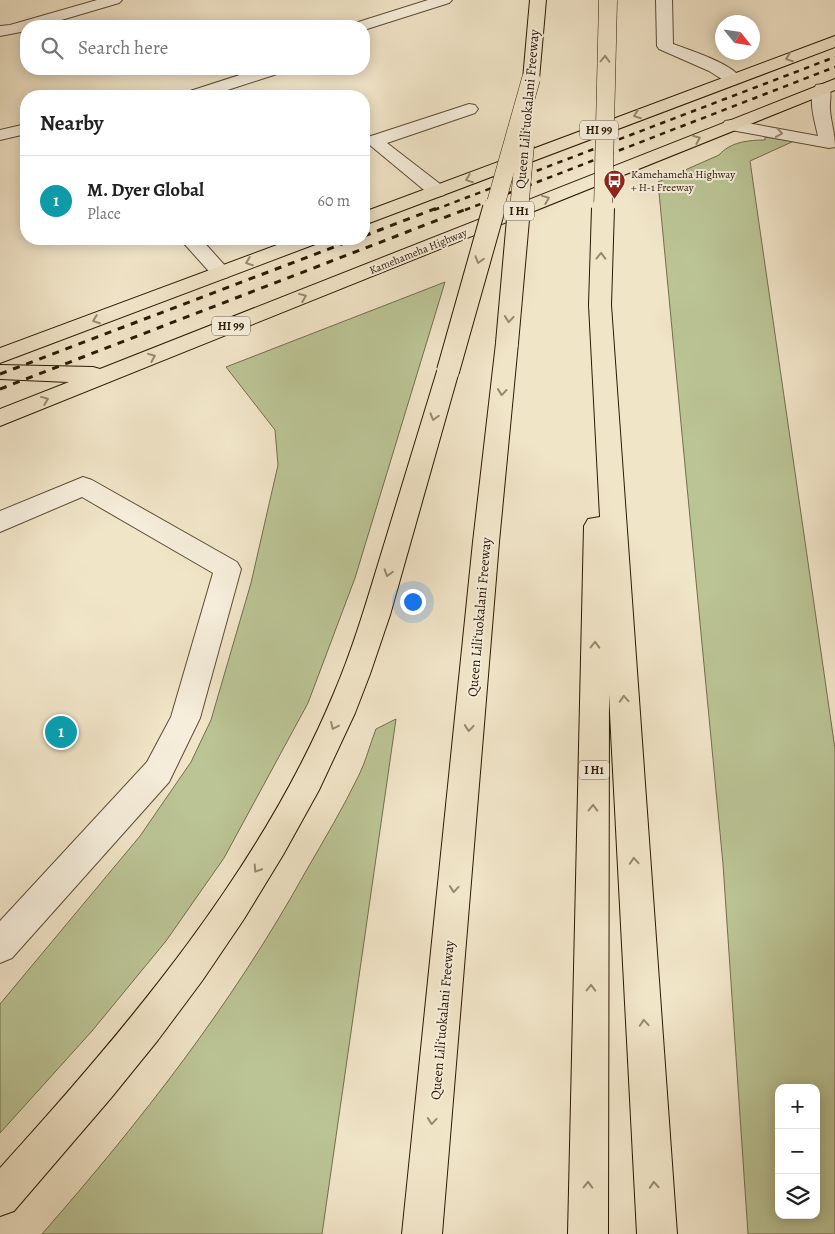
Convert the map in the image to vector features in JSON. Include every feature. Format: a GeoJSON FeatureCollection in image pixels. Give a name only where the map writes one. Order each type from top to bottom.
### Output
{"type":"FeatureCollection","features":[{"type":"Feature","properties":{"kind":"main road","name":"Queen Liliʻuokalani Freeway"},"geometry":{"type":"LineString","coordinates":[[422,1234],[538,0]]}},
{"type":"Feature","properties":{"kind":"main road","name":"I H1"},"geometry":{"type":"LineString","coordinates":[[588,1234],[600,305],[608,0]]}},
{"type":"Feature","properties":{"kind":"main road","name":"HI 99"},"geometry":{"type":"LineString","coordinates":[[370,217],[835,41]]}},
{"type":"Feature","properties":{"kind":"main road"},"geometry":{"type":"LineString","coordinates":[[0,1197],[69,1122],[152,1020],[210,941],[264,857],[311,777],[341,711],[370,636],[531,79]]}},
{"type":"Feature","properties":{"kind":"main road","name":"Kamehameha Highway"},"geometry":{"type":"LineString","coordinates":[[0,418],[829,86]]}},
{"type":"Feature","properties":{"kind":"main road"},"geometry":{"type":"LineString","coordinates":[[0,356],[221,273],[288,245]]}},
{"type":"Feature","properties":{"kind":"main road"},"geometry":{"type":"LineString","coordinates":[[600,305],[658,1234]]}},
{"type":"Feature","properties":{"kind":"main road"},"geometry":{"type":"LineString","coordinates":[[0,372],[107,375]]}},
{"type":"Feature","properties":{"kind":"lane"},"geometry":{"type":"LineString","coordinates":[[45,20],[114,0]]}},
{"type":"Feature","properties":{"kind":"lane"},"geometry":{"type":"LineString","coordinates":[[370,23],[444,0]]}},
{"type":"Feature","properties":{"kind":"lane"},"geometry":{"type":"LineString","coordinates":[[664,0],[665,46],[715,67],[734,79]]}},
{"type":"Feature","properties":{"kind":"lane"},"geometry":{"type":"LineString","coordinates":[[0,31],[20,27]]}},
{"type":"Feature","properties":{"kind":"lane"},"geometry":{"type":"LineString","coordinates":[[210,90],[256,75]]}},
{"type":"Feature","properties":{"kind":"lane"},"geometry":{"type":"LineString","coordinates":[[731,125],[832,145],[821,110],[829,86]]}},
{"type":"Feature","properties":{"kind":"lane"},"geometry":{"type":"LineString","coordinates":[[437,191],[374,141],[469,109]]}},
{"type":"Feature","properties":{"kind":"lane"},"geometry":{"type":"LineString","coordinates":[[0,135],[20,130]]}},
{"type":"Feature","properties":{"kind":"lane"},"geometry":{"type":"LineString","coordinates":[[195,245],[221,273]]}},
{"type":"Feature","properties":{"kind":"lane"},"geometry":{"type":"LineString","coordinates":[[0,522],[83,486],[228,569],[185,718],[158,772],[0,946]]}},
{"type":"Feature","properties":{"kind":"green space"},"geometry":{"type":"Polygon","coordinates":[[[765,137],[794,141],[750,161],[835,749],[835,1234],[748,1234],[723,864],[658,182],[719,155],[729,147],[746,141],[765,140],[765,137]]]}},
{"type":"Feature","properties":{"kind":"green space"},"geometry":{"type":"Polygon","coordinates":[[[445,282],[355,578],[308,703],[224,858],[166,941],[92,1031],[0,1133],[0,1004],[140,836],[191,762],[211,720],[251,583],[278,465],[275,430],[226,367],[445,282]]]}},
{"type":"Feature","properties":{"kind":"green space"},"geometry":{"type":"Polygon","coordinates":[[[396,719],[322,1234],[42,1234],[150,1104],[184,1060],[248,968],[278,920],[346,800],[361,770],[376,729],[396,719]]]}},
{"type":"Feature","properties":{"kind":"railway"},"geometry":{"type":"LineString","coordinates":[[434,210],[835,57]]}},
{"type":"Feature","properties":{"kind":"railway"},"geometry":{"type":"LineString","coordinates":[[465,210],[835,67]]}},
{"type":"Feature","properties":{"kind":"railway"},"geometry":{"type":"LineString","coordinates":[[370,234],[437,208]]}},
{"type":"Feature","properties":{"kind":"railway"},"geometry":{"type":"LineString","coordinates":[[0,389],[469,208]]}},
{"type":"Feature","properties":{"kind":"railway"},"geometry":{"type":"LineString","coordinates":[[0,374],[339,245]]}},
{"type":"Feature","properties":{"kind":"place","name":"Kamehameha Highway + H-1 Freeway"},"geometry":{"type":"Point","coordinates":[615,199]}},
{"type":"Feature","properties":{"kind":"place","name":"M. Dyer Global"},"geometry":{"type":"Point","coordinates":[61,732]}}]}
